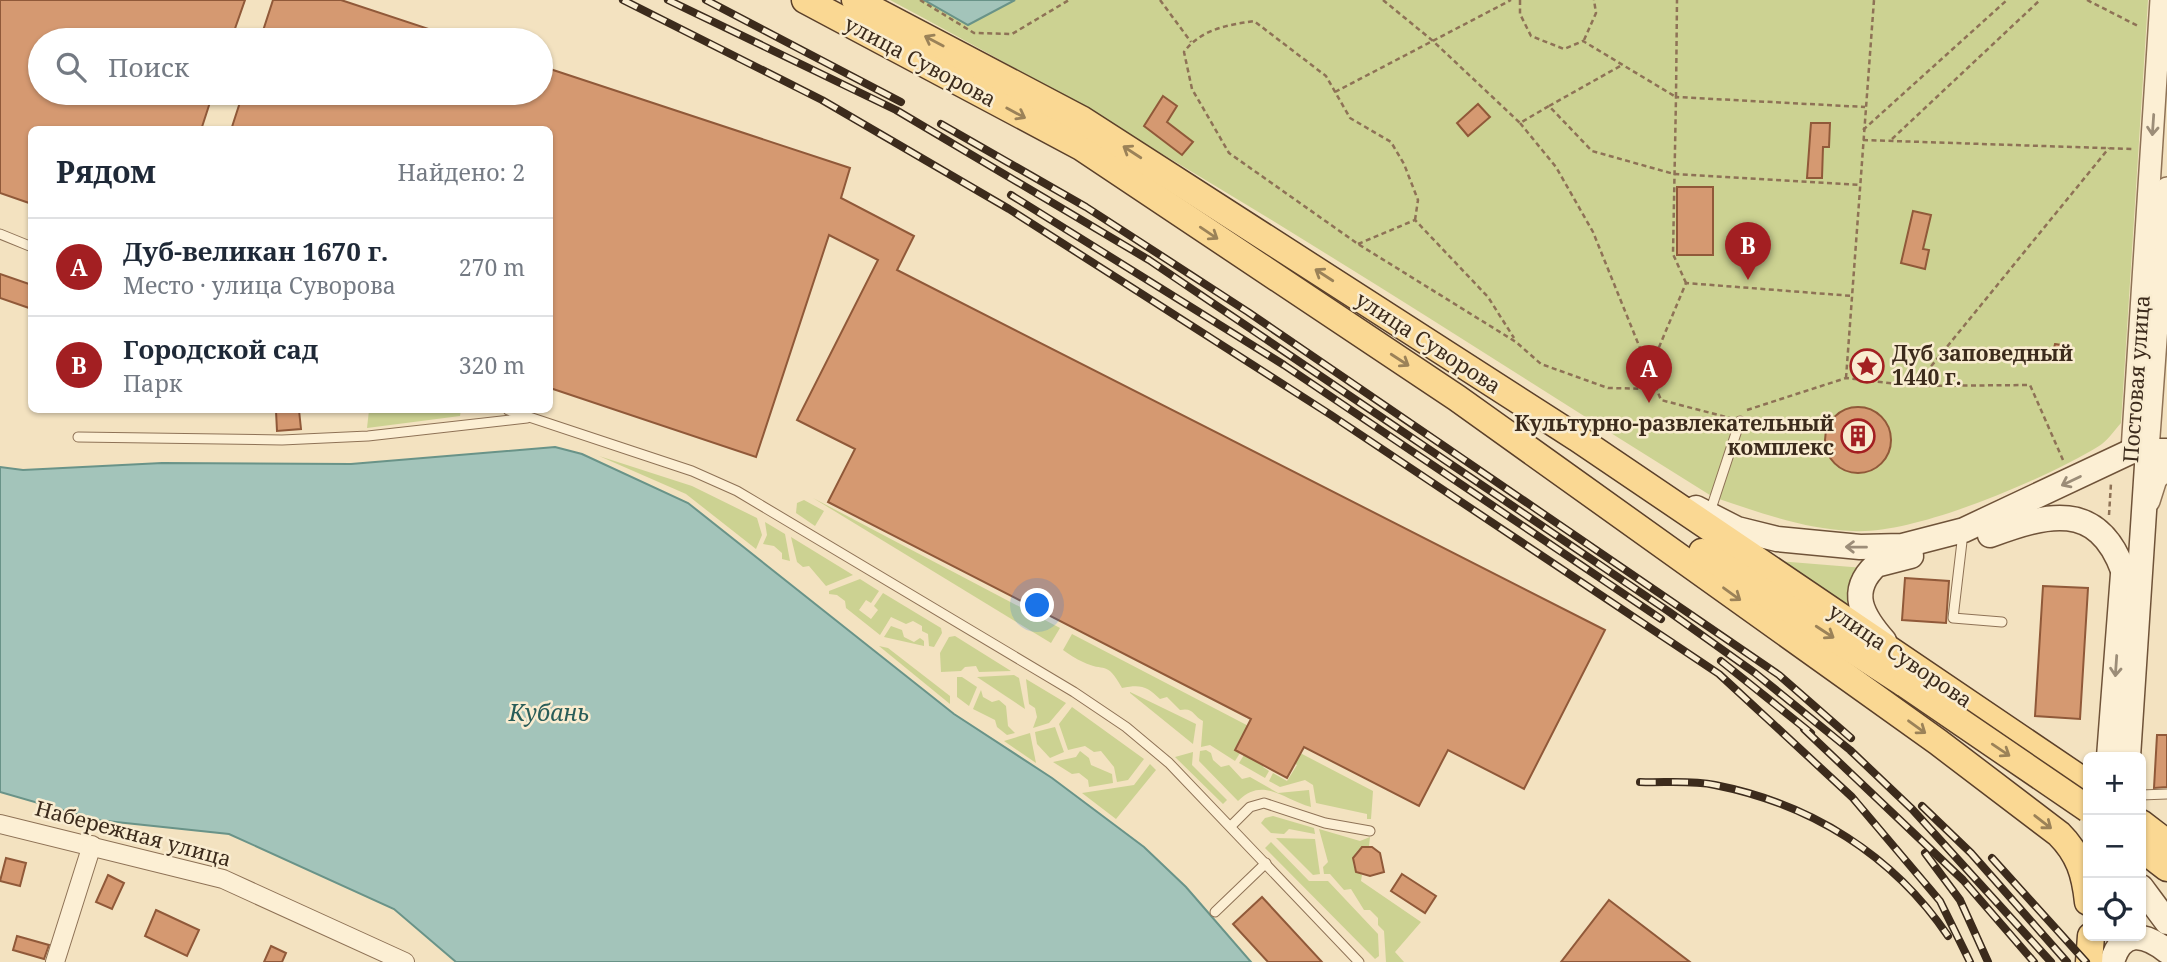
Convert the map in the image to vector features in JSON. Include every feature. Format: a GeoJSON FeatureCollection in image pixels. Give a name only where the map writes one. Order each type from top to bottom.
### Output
{"type":"FeatureCollection","features":[{"type":"Feature","properties":{"kind":"main road","name":"улица Суворова"},"geometry":{"type":"LineString","coordinates":[[805,0],[1080,147],[1457,398],[1938,742],[2059,834],[2073,848],[2081,863],[2084,878]]}},
{"type":"Feature","properties":{"kind":"main road","name":"улица Суворова"},"geometry":{"type":"LineString","coordinates":[[855,0],[1081,119],[1627,473],[1905,667],[2083,805]]}},
{"type":"Feature","properties":{"kind":"main road","name":"улица Суворова"},"geometry":{"type":"LineString","coordinates":[[1457,398],[1905,667],[2083,781]]}},
{"type":"Feature","properties":{"kind":"main road"},"geometry":{"type":"LineString","coordinates":[[1627,473],[1737,529],[1815,545],[1902,546],[1962,538],[2149,451]]}},
{"type":"Feature","properties":{"kind":"main road","name":"Постовая улица"},"geometry":{"type":"LineString","coordinates":[[2128,752],[2149,451]]}},
{"type":"Feature","properties":{"kind":"main road","name":"Постовая улица"},"geometry":{"type":"LineString","coordinates":[[2109,752],[2123,570],[2149,451]]}},
{"type":"Feature","properties":{"kind":"main road"},"geometry":{"type":"LineString","coordinates":[[1905,667],[1865,619],[1860,608],[1869,571],[1888,561],[1962,538],[2058,517],[2084,523],[2107,536],[2123,570]]}},
{"type":"Feature","properties":{"kind":"main road"},"geometry":{"type":"LineString","coordinates":[[2146,827],[2167,843]]}},
{"type":"Feature","properties":{"kind":"main road"},"geometry":{"type":"LineString","coordinates":[[2146,852],[2167,868]]}},
{"type":"Feature","properties":{"kind":"main road"},"geometry":{"type":"LineString","coordinates":[[2146,894],[2167,922]]}},
{"type":"Feature","properties":{"kind":"main road"},"geometry":{"type":"LineString","coordinates":[[2110,962],[2119,946],[2136,937],[2151,939],[2167,951]]}},
{"type":"Feature","properties":{"kind":"main road"},"geometry":{"type":"LineString","coordinates":[[2089,962],[2091,941]]}},
{"type":"Feature","properties":{"kind":"main road"},"geometry":{"type":"LineString","coordinates":[[2110,962],[2111,941]]}},
{"type":"Feature","properties":{"kind":"street","name":"Постовая улица"},"geometry":{"type":"LineString","coordinates":[[2149,451],[2163,6]]}},
{"type":"Feature","properties":{"kind":"street","name":"Постовая улица"},"geometry":{"type":"LineString","coordinates":[[2149,451],[2166,239],[2167,188]]}},
{"type":"Feature","properties":{"kind":"street"},"geometry":{"type":"LineString","coordinates":[[2143,520],[2157,479],[2167,469]]}},
{"type":"Feature","properties":{"kind":"street","name":"Набережная улица"},"geometry":{"type":"LineString","coordinates":[[0,824],[223,879],[405,962]]}},
{"type":"Feature","properties":{"kind":"street"},"geometry":{"type":"LineString","coordinates":[[55,962],[92,845]]}},
{"type":"Feature","properties":{"kind":"lane"},"geometry":{"type":"LineString","coordinates":[[0,234],[28,245]]}},
{"type":"Feature","properties":{"kind":"lane"},"geometry":{"type":"LineString","coordinates":[[519,413],[692,471],[748,498],[1084,699],[1126,727],[1169,763],[1359,962]]}},
{"type":"Feature","properties":{"kind":"lane"},"geometry":{"type":"LineString","coordinates":[[78,438],[306,439],[368,436],[533,417]]}},
{"type":"Feature","properties":{"kind":"lane"},"geometry":{"type":"LineString","coordinates":[[1709,514],[1740,421]]}},
{"type":"Feature","properties":{"kind":"lane"},"geometry":{"type":"LineString","coordinates":[[1962,538],[1953,618],[2002,622]]}},
{"type":"Feature","properties":{"kind":"lane"},"geometry":{"type":"LineString","coordinates":[[2146,795],[2167,794]]}},
{"type":"Feature","properties":{"kind":"lane"},"geometry":{"type":"LineString","coordinates":[[1231,825],[1250,807],[1264,803],[1325,823],[1370,831]]}},
{"type":"Feature","properties":{"kind":"lane"},"geometry":{"type":"LineString","coordinates":[[1215,912],[1266,863]]}},
{"type":"Feature","properties":{"kind":"path"},"geometry":{"type":"LineString","coordinates":[[920,0],[974,33],[1012,34],[1069,0]]}},
{"type":"Feature","properties":{"kind":"path"},"geometry":{"type":"LineString","coordinates":[[1160,0],[1191,42]]}},
{"type":"Feature","properties":{"kind":"path"},"geometry":{"type":"LineString","coordinates":[[1383,0],[1433,41],[1520,123],[1556,167],[1593,232],[1661,400],[1740,421],[1743,412],[1846,378],[1915,386],[2030,385],[2068,470]]}},
{"type":"Feature","properties":{"kind":"path"},"geometry":{"type":"LineString","coordinates":[[1335,92],[1511,0]]}},
{"type":"Feature","properties":{"kind":"path"},"geometry":{"type":"LineString","coordinates":[[1520,0],[1520,15],[1531,36],[1564,49],[1583,41],[1596,13],[1594,0]]}},
{"type":"Feature","properties":{"kind":"path"},"geometry":{"type":"LineString","coordinates":[[1649,371],[1686,283],[1673,254],[1677,0]]}},
{"type":"Feature","properties":{"kind":"path"},"geometry":{"type":"LineString","coordinates":[[1846,378],[1874,0]]}},
{"type":"Feature","properties":{"kind":"path"},"geometry":{"type":"LineString","coordinates":[[1863,130],[2007,0]]}},
{"type":"Feature","properties":{"kind":"path"},"geometry":{"type":"LineString","coordinates":[[1891,140],[2040,0]]}},
{"type":"Feature","properties":{"kind":"path"},"geometry":{"type":"LineString","coordinates":[[2087,0],[2142,28]]}},
{"type":"Feature","properties":{"kind":"path"},"geometry":{"type":"LineString","coordinates":[[1415,220],[1418,200],[1405,164],[1391,142],[1350,118],[1326,76],[1254,20],[1221,26],[1191,42],[1184,52],[1192,89],[1229,153],[1358,244],[1516,342],[1541,364],[1608,388],[1656,389]]}},
{"type":"Feature","properties":{"kind":"path"},"geometry":{"type":"LineString","coordinates":[[1583,41],[1676,97],[1865,107]]}},
{"type":"Feature","properties":{"kind":"path"},"geometry":{"type":"LineString","coordinates":[[1520,123],[1622,64]]}},
{"type":"Feature","properties":{"kind":"path"},"geometry":{"type":"LineString","coordinates":[[1549,106],[1592,151],[1674,174],[1861,185]]}},
{"type":"Feature","properties":{"kind":"path"},"geometry":{"type":"LineString","coordinates":[[1863,140],[2136,149]]}},
{"type":"Feature","properties":{"kind":"path"},"geometry":{"type":"LineString","coordinates":[[1915,386],[2109,148]]}},
{"type":"Feature","properties":{"kind":"path"},"geometry":{"type":"LineString","coordinates":[[1358,244],[1415,220]]}},
{"type":"Feature","properties":{"kind":"path"},"geometry":{"type":"LineString","coordinates":[[1415,220],[1488,297],[1516,342]]}},
{"type":"Feature","properties":{"kind":"path"},"geometry":{"type":"LineString","coordinates":[[1686,283],[1854,296]]}},
{"type":"Feature","properties":{"kind":"green space"},"geometry":{"type":"Polygon","coordinates":[[[890,0],[924,0],[968,25],[1015,0],[2148,0],[2121,423],[2099,446],[2046,474],[1944,515],[1879,530],[1853,531],[1817,527],[1713,497],[1203,178],[995,57],[890,0]]]}},
{"type":"Feature","properties":{"kind":"green space"},"geometry":{"type":"Polygon","coordinates":[[[369,413],[460,413],[460,416],[367,428],[369,413]]]}},
{"type":"Feature","properties":{"kind":"green space"},"geometry":{"type":"Polygon","coordinates":[[[599,456],[692,486],[757,518],[762,535],[756,549],[686,494],[599,456]]]}},
{"type":"Feature","properties":{"kind":"green space"},"geometry":{"type":"Polygon","coordinates":[[[813,498],[1060,628],[1051,643],[813,498]]]}},
{"type":"Feature","properties":{"kind":"green space"},"geometry":{"type":"Polygon","coordinates":[[[804,500],[824,511],[815,526],[796,513],[797,503],[804,500]]]}},
{"type":"Feature","properties":{"kind":"green space"},"geometry":{"type":"Polygon","coordinates":[[[765,522],[785,534],[790,561],[782,559],[782,553],[774,546],[763,544],[767,535],[765,522]]]}},
{"type":"Feature","properties":{"kind":"green space"},"geometry":{"type":"Polygon","coordinates":[[[791,537],[853,575],[826,586],[809,566],[803,567],[797,562],[791,537]]]}},
{"type":"Feature","properties":{"kind":"green space"},"geometry":{"type":"Polygon","coordinates":[[[1777,561],[1864,568],[1854,613],[1777,561]]]}},
{"type":"Feature","properties":{"kind":"green space"},"geometry":{"type":"Polygon","coordinates":[[[860,579],[879,591],[871,603],[866,600],[859,610],[871,619],[878,610],[874,606],[883,593],[941,628],[942,633],[934,647],[929,646],[928,634],[922,631],[922,626],[913,621],[906,624],[891,617],[880,635],[846,608],[845,601],[837,595],[829,594],[829,591],[860,579]]]}},
{"type":"Feature","properties":{"kind":"green space"},"geometry":{"type":"Polygon","coordinates":[[[891,626],[902,630],[904,637],[914,642],[920,638],[924,641],[924,646],[884,637],[891,626]]]}},
{"type":"Feature","properties":{"kind":"green space"},"geometry":{"type":"Polygon","coordinates":[[[1072,634],[1373,791],[1371,819],[1367,819],[1367,814],[1316,803],[1313,785],[1305,780],[1280,787],[1269,781],[1273,773],[1287,781],[1297,765],[1274,750],[1263,767],[1269,771],[1265,778],[1239,763],[1244,755],[1250,758],[1258,743],[1242,735],[1234,750],[1240,753],[1235,761],[1210,745],[1201,747],[1203,721],[1191,711],[1180,710],[1167,697],[1160,699],[1148,689],[1135,686],[1122,688],[1105,668],[1090,665],[1063,650],[1072,634]]]}},
{"type":"Feature","properties":{"kind":"green space"},"geometry":{"type":"Polygon","coordinates":[[[955,636],[1011,671],[979,672],[976,666],[965,667],[961,671],[941,672],[940,653],[949,637],[955,636]]]}},
{"type":"Feature","properties":{"kind":"green space"},"geometry":{"type":"Polygon","coordinates":[[[879,646],[888,648],[950,696],[950,704],[879,646]]]}},
{"type":"Feature","properties":{"kind":"green space"},"geometry":{"type":"Polygon","coordinates":[[[1014,675],[1019,678],[1025,709],[977,677],[1014,675]]]}},
{"type":"Feature","properties":{"kind":"green space"},"geometry":{"type":"Polygon","coordinates":[[[957,677],[962,677],[977,687],[969,706],[957,697],[957,677]]]}},
{"type":"Feature","properties":{"kind":"green space"},"geometry":{"type":"Polygon","coordinates":[[[1026,679],[1066,703],[1049,723],[1033,728],[1037,717],[1035,708],[1029,704],[1026,679]]]}},
{"type":"Feature","properties":{"kind":"green space"},"geometry":{"type":"Polygon","coordinates":[[[981,690],[983,697],[992,702],[999,700],[1006,706],[1008,726],[1015,733],[1007,735],[997,727],[995,720],[973,709],[981,690]]]}},
{"type":"Feature","properties":{"kind":"green space"},"geometry":{"type":"Polygon","coordinates":[[[1130,693],[1196,724],[1193,744],[1130,693]]]}},
{"type":"Feature","properties":{"kind":"green space"},"geometry":{"type":"Polygon","coordinates":[[[1072,707],[1144,759],[1128,780],[1117,782],[1114,767],[1101,751],[1094,752],[1085,746],[1068,750],[1059,724],[1072,707]]]}},
{"type":"Feature","properties":{"kind":"green space"},"geometry":{"type":"Polygon","coordinates":[[[1055,727],[1064,752],[1050,758],[1037,744],[1035,732],[1055,727]]]}},
{"type":"Feature","properties":{"kind":"green space"},"geometry":{"type":"Polygon","coordinates":[[[1030,733],[1036,763],[1004,741],[1030,733]]]}},
{"type":"Feature","properties":{"kind":"green space"},"geometry":{"type":"Polygon","coordinates":[[[1206,750],[1221,767],[1229,765],[1242,779],[1250,777],[1278,793],[1309,790],[1311,807],[1264,790],[1256,790],[1238,801],[1199,761],[1200,751],[1206,750]]]}},
{"type":"Feature","properties":{"kind":"green space"},"geometry":{"type":"Polygon","coordinates":[[[1080,751],[1089,758],[1091,765],[1112,774],[1113,783],[1089,787],[1088,780],[1079,773],[1072,774],[1053,762],[1076,757],[1080,751]]]}},
{"type":"Feature","properties":{"kind":"green space"},"geometry":{"type":"Polygon","coordinates":[[[1193,752],[1192,765],[1227,800],[1223,804],[1175,757],[1193,752]]]}},
{"type":"Feature","properties":{"kind":"green space"},"geometry":{"type":"Polygon","coordinates":[[[1150,764],[1156,770],[1116,819],[1082,793],[1134,785],[1150,764]]]}},
{"type":"Feature","properties":{"kind":"green space"},"geometry":{"type":"Polygon","coordinates":[[[1273,816],[1314,828],[1315,834],[1289,829],[1284,834],[1271,833],[1261,823],[1265,818],[1273,816]]]}},
{"type":"Feature","properties":{"kind":"green space"},"geometry":{"type":"Polygon","coordinates":[[[1319,829],[1360,841],[1370,837],[1369,846],[1358,850],[1353,858],[1354,868],[1362,875],[1361,881],[1421,922],[1395,952],[1404,962],[1386,962],[1384,931],[1378,925],[1378,918],[1370,910],[1364,910],[1351,889],[1344,890],[1330,874],[1324,874],[1323,867],[1328,862],[1319,829]]]}},
{"type":"Feature","properties":{"kind":"green space"},"geometry":{"type":"Polygon","coordinates":[[[1276,838],[1315,839],[1320,874],[1313,875],[1276,838]]]}},
{"type":"Feature","properties":{"kind":"green space"},"geometry":{"type":"Polygon","coordinates":[[[1271,842],[1309,881],[1328,881],[1378,934],[1379,956],[1375,959],[1265,848],[1271,842]]]}},
{"type":"Feature","properties":{"kind":"water"},"geometry":{"type":"Polygon","coordinates":[[[924,0],[1015,0],[968,25],[924,0]]]}},
{"type":"Feature","properties":{"kind":"water","name":"Кубань"},"geometry":{"type":"Polygon","coordinates":[[[555,447],[582,454],[688,503],[954,714],[1052,778],[1144,847],[1186,887],[1251,962],[456,962],[394,909],[229,834],[97,820],[0,792],[0,467],[23,470],[162,463],[351,464],[555,447]]]}},
{"type":"Feature","properties":{"kind":"building"},"geometry":{"type":"Polygon","coordinates":[[[0,0],[245,0],[235,28],[28,28],[28,105],[209,105],[202,126],[28,126],[28,203],[0,193],[0,0]]]}},
{"type":"Feature","properties":{"kind":"building"},"geometry":{"type":"Polygon","coordinates":[[[273,0],[341,0],[426,28],[264,28],[273,0]]]}},
{"type":"Feature","properties":{"kind":"building"},"geometry":{"type":"Polygon","coordinates":[[[553,70],[850,168],[841,198],[914,236],[897,270],[1605,630],[1524,789],[1448,750],[1419,806],[1304,747],[1287,778],[1235,750],[1251,719],[828,502],[855,449],[797,420],[878,260],[829,235],[756,457],[553,389],[553,126],[232,126],[239,105],[553,105],[553,70]]]}},
{"type":"Feature","properties":{"kind":"building"},"geometry":{"type":"Polygon","coordinates":[[[1163,96],[1177,106],[1167,122],[1193,142],[1182,155],[1144,126],[1163,96]]]}},
{"type":"Feature","properties":{"kind":"building"},"geometry":{"type":"Polygon","coordinates":[[[1478,104],[1490,117],[1468,136],[1457,123],[1478,104]]]}},
{"type":"Feature","properties":{"kind":"building"},"geometry":{"type":"Polygon","coordinates":[[[1811,123],[1830,123],[1829,147],[1823,147],[1822,178],[1807,178],[1811,123]]]}},
{"type":"Feature","properties":{"kind":"building"},"geometry":{"type":"Polygon","coordinates":[[[1677,187],[1713,187],[1713,255],[1677,255],[1677,187]]]}},
{"type":"Feature","properties":{"kind":"building"},"geometry":{"type":"Polygon","coordinates":[[[1913,211],[1931,215],[1923,249],[1929,250],[1925,269],[1901,263],[1913,211]]]}},
{"type":"Feature","properties":{"kind":"building"},"geometry":{"type":"Polygon","coordinates":[[[0,274],[28,284],[28,308],[0,298],[0,274]]]}},
{"type":"Feature","properties":{"kind":"building"},"geometry":{"type":"Polygon","coordinates":[[[2055,344],[2069,346],[2067,359],[2052,356],[2055,344]]]}},
{"type":"Feature","properties":{"kind":"building","name":"Культурно-развлекательный комплекс"},"geometry":{"type":"Polygon","coordinates":[[[1851,407],[1865,407],[1877,412],[1886,421],[1891,440],[1889,453],[1882,464],[1865,473],[1851,473],[1839,468],[1830,459],[1825,447],[1825,433],[1830,421],[1839,412],[1851,407]]]}},
{"type":"Feature","properties":{"kind":"building"},"geometry":{"type":"Polygon","coordinates":[[[276,413],[299,413],[301,429],[277,431],[276,413]]]}},
{"type":"Feature","properties":{"kind":"building"},"geometry":{"type":"Polygon","coordinates":[[[1905,578],[1949,581],[1946,623],[1902,620],[1905,578]]]}},
{"type":"Feature","properties":{"kind":"building"},"geometry":{"type":"Polygon","coordinates":[[[2043,586],[2088,588],[2080,719],[2035,716],[2043,586]]]}},
{"type":"Feature","properties":{"kind":"building"},"geometry":{"type":"Polygon","coordinates":[[[2157,735],[2167,735],[2167,787],[2154,788],[2157,735]]]}},
{"type":"Feature","properties":{"kind":"building"},"geometry":{"type":"Polygon","coordinates":[[[1362,847],[1372,847],[1380,853],[1384,872],[1370,876],[1356,872],[1353,858],[1362,847]]]}},
{"type":"Feature","properties":{"kind":"building"},"geometry":{"type":"Polygon","coordinates":[[[6,858],[26,863],[20,886],[0,881],[6,858]]]}},
{"type":"Feature","properties":{"kind":"building"},"geometry":{"type":"Polygon","coordinates":[[[1402,874],[1436,896],[1425,913],[1391,891],[1402,874]]]}},
{"type":"Feature","properties":{"kind":"building"},"geometry":{"type":"Polygon","coordinates":[[[108,875],[124,883],[112,909],[96,902],[108,875]]]}},
{"type":"Feature","properties":{"kind":"building"},"geometry":{"type":"Polygon","coordinates":[[[1262,897],[1322,962],[1268,962],[1233,924],[1262,897]]]}},
{"type":"Feature","properties":{"kind":"building"},"geometry":{"type":"Polygon","coordinates":[[[1609,900],[1690,962],[1561,962],[1609,900]]]}},
{"type":"Feature","properties":{"kind":"building"},"geometry":{"type":"Polygon","coordinates":[[[156,910],[199,930],[187,956],[145,936],[156,910]]]}},
{"type":"Feature","properties":{"kind":"building"},"geometry":{"type":"Polygon","coordinates":[[[17,936],[49,945],[44,959],[13,950],[17,936]]]}},
{"type":"Feature","properties":{"kind":"building"},"geometry":{"type":"Polygon","coordinates":[[[271,946],[286,953],[282,962],[264,962],[271,946]]]}},
{"type":"Feature","properties":{"kind":"railway"},"geometry":{"type":"LineString","coordinates":[[623,0],[822,100],[1009,209],[1331,415],[1719,674],[1852,797],[1940,901],[1970,962]]}},
{"type":"Feature","properties":{"kind":"railway"},"geometry":{"type":"LineString","coordinates":[[668,0],[896,110],[1149,260],[1668,611],[1755,673],[1850,750],[1912,809],[2051,962]]}},
{"type":"Feature","properties":{"kind":"railway"},"geometry":{"type":"LineString","coordinates":[[706,0],[901,102]]}},
{"type":"Feature","properties":{"kind":"railway"},"geometry":{"type":"LineString","coordinates":[[941,124],[1086,207],[1248,312],[1779,675],[1851,738]]}},
{"type":"Feature","properties":{"kind":"railway"},"geometry":{"type":"LineString","coordinates":[[1011,195],[1284,365],[1661,619]]}},
{"type":"Feature","properties":{"kind":"railway"},"geometry":{"type":"LineString","coordinates":[[1721,661],[1811,733]]}},
{"type":"Feature","properties":{"kind":"railway"},"geometry":{"type":"LineString","coordinates":[[1804,729],[1963,880],[2034,962]]}},
{"type":"Feature","properties":{"kind":"railway"},"geometry":{"type":"LineString","coordinates":[[1640,782],[1706,783],[1784,805],[1816,820],[1847,837],[1902,881],[1948,936]]}},
{"type":"Feature","properties":{"kind":"railway"},"geometry":{"type":"LineString","coordinates":[[1922,806],[1971,853],[2067,962]]}},
{"type":"Feature","properties":{"kind":"railway"},"geometry":{"type":"LineString","coordinates":[[1925,853],[1960,900],[1988,962]]}},
{"type":"Feature","properties":{"kind":"railway"},"geometry":{"type":"LineString","coordinates":[[1992,858],[2086,962]]}},
{"type":"Feature","properties":{"kind":"place","name":"Городской сад"},"geometry":{"type":"Point","coordinates":[1748,280]}},
{"type":"Feature","properties":{"kind":"place","name":"Дуб заповедный 1440 г."},"geometry":{"type":"Point","coordinates":[1867,366]}},
{"type":"Feature","properties":{"kind":"place","name":"Дуб-великан 1670 г."},"geometry":{"type":"Point","coordinates":[1649,403]}},
{"type":"Feature","properties":{"kind":"place","name":"Культурно-развлекательный комплекс"},"geometry":{"type":"Point","coordinates":[1858,436]}}]}
